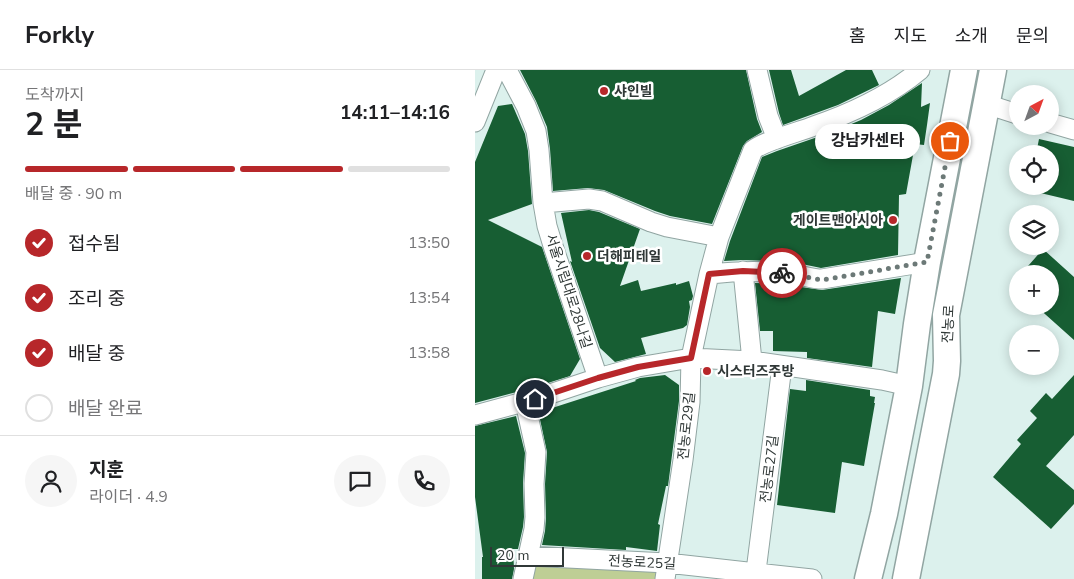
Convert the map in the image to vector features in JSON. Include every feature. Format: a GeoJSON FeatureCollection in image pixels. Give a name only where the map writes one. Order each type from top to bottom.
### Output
{"type":"FeatureCollection","features":[{"type":"Feature","properties":{"kind":"main road","name":"전농로"},"geometry":{"type":"LineString","coordinates":[[872,578],[909,386],[927,262],[964,70]]}},
{"type":"Feature","properties":{"kind":"main road","name":"전농로"},"geometry":{"type":"LineString","coordinates":[[906,579],[946,374],[947,315],[993,70]]}},
{"type":"Feature","properties":{"kind":"street"},"geometry":{"type":"LineString","coordinates":[[475,122],[496,70]]}},
{"type":"Feature","properties":{"kind":"street","name":"서울시립대로28나길"},"geometry":{"type":"LineString","coordinates":[[507,70],[526,106],[536,131],[543,203],[554,249],[598,378]]}},
{"type":"Feature","properties":{"kind":"street"},"geometry":{"type":"LineString","coordinates":[[757,70],[768,116],[777,139]]}},
{"type":"Feature","properties":{"kind":"street","name":"전농로29길"},"geometry":{"type":"LineString","coordinates":[[666,571],[683,460],[691,358],[709,274],[719,238],[753,150],[777,139],[851,113],[897,87],[920,70]]}},
{"type":"Feature","properties":{"kind":"street"},"geometry":{"type":"LineString","coordinates":[[986,104],[1009,111]]}},
{"type":"Feature","properties":{"kind":"street"},"geometry":{"type":"LineString","coordinates":[[1059,126],[1074,130]]}},
{"type":"Feature","properties":{"kind":"street"},"geometry":{"type":"LineString","coordinates":[[543,203],[596,200],[609,203],[643,219],[667,227],[719,238]]}},
{"type":"Feature","properties":{"kind":"street"},"geometry":{"type":"LineString","coordinates":[[709,274],[743,271],[792,274],[822,280],[927,262]]}},
{"type":"Feature","properties":{"kind":"street"},"geometry":{"type":"LineString","coordinates":[[743,271],[752,362]]}},
{"type":"Feature","properties":{"kind":"street"},"geometry":{"type":"LineString","coordinates":[[475,415],[525,402],[638,367],[691,358],[752,362],[882,380],[909,386]]}},
{"type":"Feature","properties":{"kind":"street","name":"전농로27길"},"geometry":{"type":"LineString","coordinates":[[755,576],[782,366]]}},
{"type":"Feature","properties":{"kind":"street"},"geometry":{"type":"LineString","coordinates":[[523,579],[535,517],[534,484],[537,459],[525,402]]}},
{"type":"Feature","properties":{"kind":"street","name":"전농로25길"},"geometry":{"type":"LineString","coordinates":[[527,556],[666,571],[811,579]]}},
{"type":"Feature","properties":{"kind":"green space"},"geometry":{"type":"Polygon","coordinates":[[[531,561],[660,567],[659,579],[527,579],[531,561]]]}},
{"type":"Feature","properties":{"kind":"building"},"geometry":{"type":"Polygon","coordinates":[[[520,70],[746,70],[757,119],[762,132],[747,141],[743,146],[712,224],[670,216],[604,190],[588,188],[553,191],[547,127],[520,70]]]}},
{"type":"Feature","properties":{"kind":"building"},"geometry":{"type":"Polygon","coordinates":[[[769,70],[791,70],[799,96],[846,70],[872,70],[879,85],[838,105],[783,125],[769,70]]]}},
{"type":"Feature","properties":{"kind":"building"},"geometry":{"type":"Polygon","coordinates":[[[922,83],[921,107],[930,103],[927,125],[924,145],[915,144],[906,194],[899,195],[898,255],[821,268],[797,263],[772,261],[724,261],[762,157],[861,120],[889,105],[922,83]]]}},
{"type":"Feature","properties":{"kind":"building"},"geometry":{"type":"Polygon","coordinates":[[[512,104],[525,134],[532,204],[488,220],[542,247],[580,359],[570,376],[475,403],[475,162],[498,106],[512,104]]]}},
{"type":"Feature","properties":{"kind":"building"},"geometry":{"type":"Polygon","coordinates":[[[1039,139],[1074,147],[1074,201],[1049,195],[1059,195],[1059,145],[1038,145],[1039,139]]]}},
{"type":"Feature","properties":{"kind":"building"},"geometry":{"type":"Polygon","coordinates":[[[589,210],[599,212],[640,229],[620,286],[638,280],[641,291],[689,281],[693,296],[692,300],[689,301],[687,325],[683,328],[641,338],[646,354],[615,362],[600,348],[570,261],[572,262],[561,213],[589,210]]]}},
{"type":"Feature","properties":{"kind":"building"},"geometry":{"type":"Polygon","coordinates":[[[1038,255],[1050,255],[1074,277],[1074,340],[1046,315],[1059,315],[1059,265],[1029,265],[1038,255]]]}},
{"type":"Feature","properties":{"kind":"building"},"geometry":{"type":"Polygon","coordinates":[[[901,278],[895,314],[878,311],[872,367],[807,358],[807,352],[773,351],[773,331],[760,331],[755,283],[780,284],[822,290],[901,278]]]}},
{"type":"Feature","properties":{"kind":"building"},"geometry":{"type":"Polygon","coordinates":[[[665,375],[679,385],[679,401],[668,486],[666,486],[658,524],[660,525],[657,551],[626,547],[626,550],[542,545],[546,518],[545,484],[547,452],[538,410],[552,405],[549,409],[636,381],[640,378],[665,375]]]}},
{"type":"Feature","properties":{"kind":"building"},"geometry":{"type":"Polygon","coordinates":[[[1074,375],[1074,435],[1046,466],[1074,490],[1074,504],[1051,529],[993,477],[1021,444],[1017,440],[1037,418],[1030,411],[1046,393],[1052,399],[1074,375]]]}},
{"type":"Feature","properties":{"kind":"building"},"geometry":{"type":"Polygon","coordinates":[[[806,380],[870,390],[870,396],[875,397],[864,466],[842,462],[835,513],[777,505],[790,389],[806,391],[806,380]]]}},
{"type":"Feature","properties":{"kind":"building"},"geometry":{"type":"Polygon","coordinates":[[[516,416],[525,453],[523,527],[518,549],[513,549],[514,569],[512,579],[482,579],[483,557],[475,497],[475,426],[516,416]]]}},
{"type":"Feature","properties":{"kind":"way so far"},"geometry":{"type":"LineString","coordinates":[[782,273],[822,280],[927,262],[950,141]]}},
{"type":"Feature","properties":{"kind":"place","name":"샤인빌"},"geometry":{"type":"Point","coordinates":[604,91]}},
{"type":"Feature","properties":{"kind":"place","name":"강남카센타"},"geometry":{"type":"Point","coordinates":[950,141]}},
{"type":"Feature","properties":{"kind":"place","name":"게이트맨아시아"},"geometry":{"type":"Point","coordinates":[893,220]}},
{"type":"Feature","properties":{"kind":"place","name":"더해피테일"},"geometry":{"type":"Point","coordinates":[587,256]}},
{"type":"Feature","properties":{"kind":"place","name":"시스터즈주방"},"geometry":{"type":"Point","coordinates":[707,371]}},
{"type":"Feature","properties":{"kind":"route"},"geometry":{"type":"LineString","coordinates":[[535,399],[638,367],[691,358],[709,274],[743,271],[782,273]]}}]}
